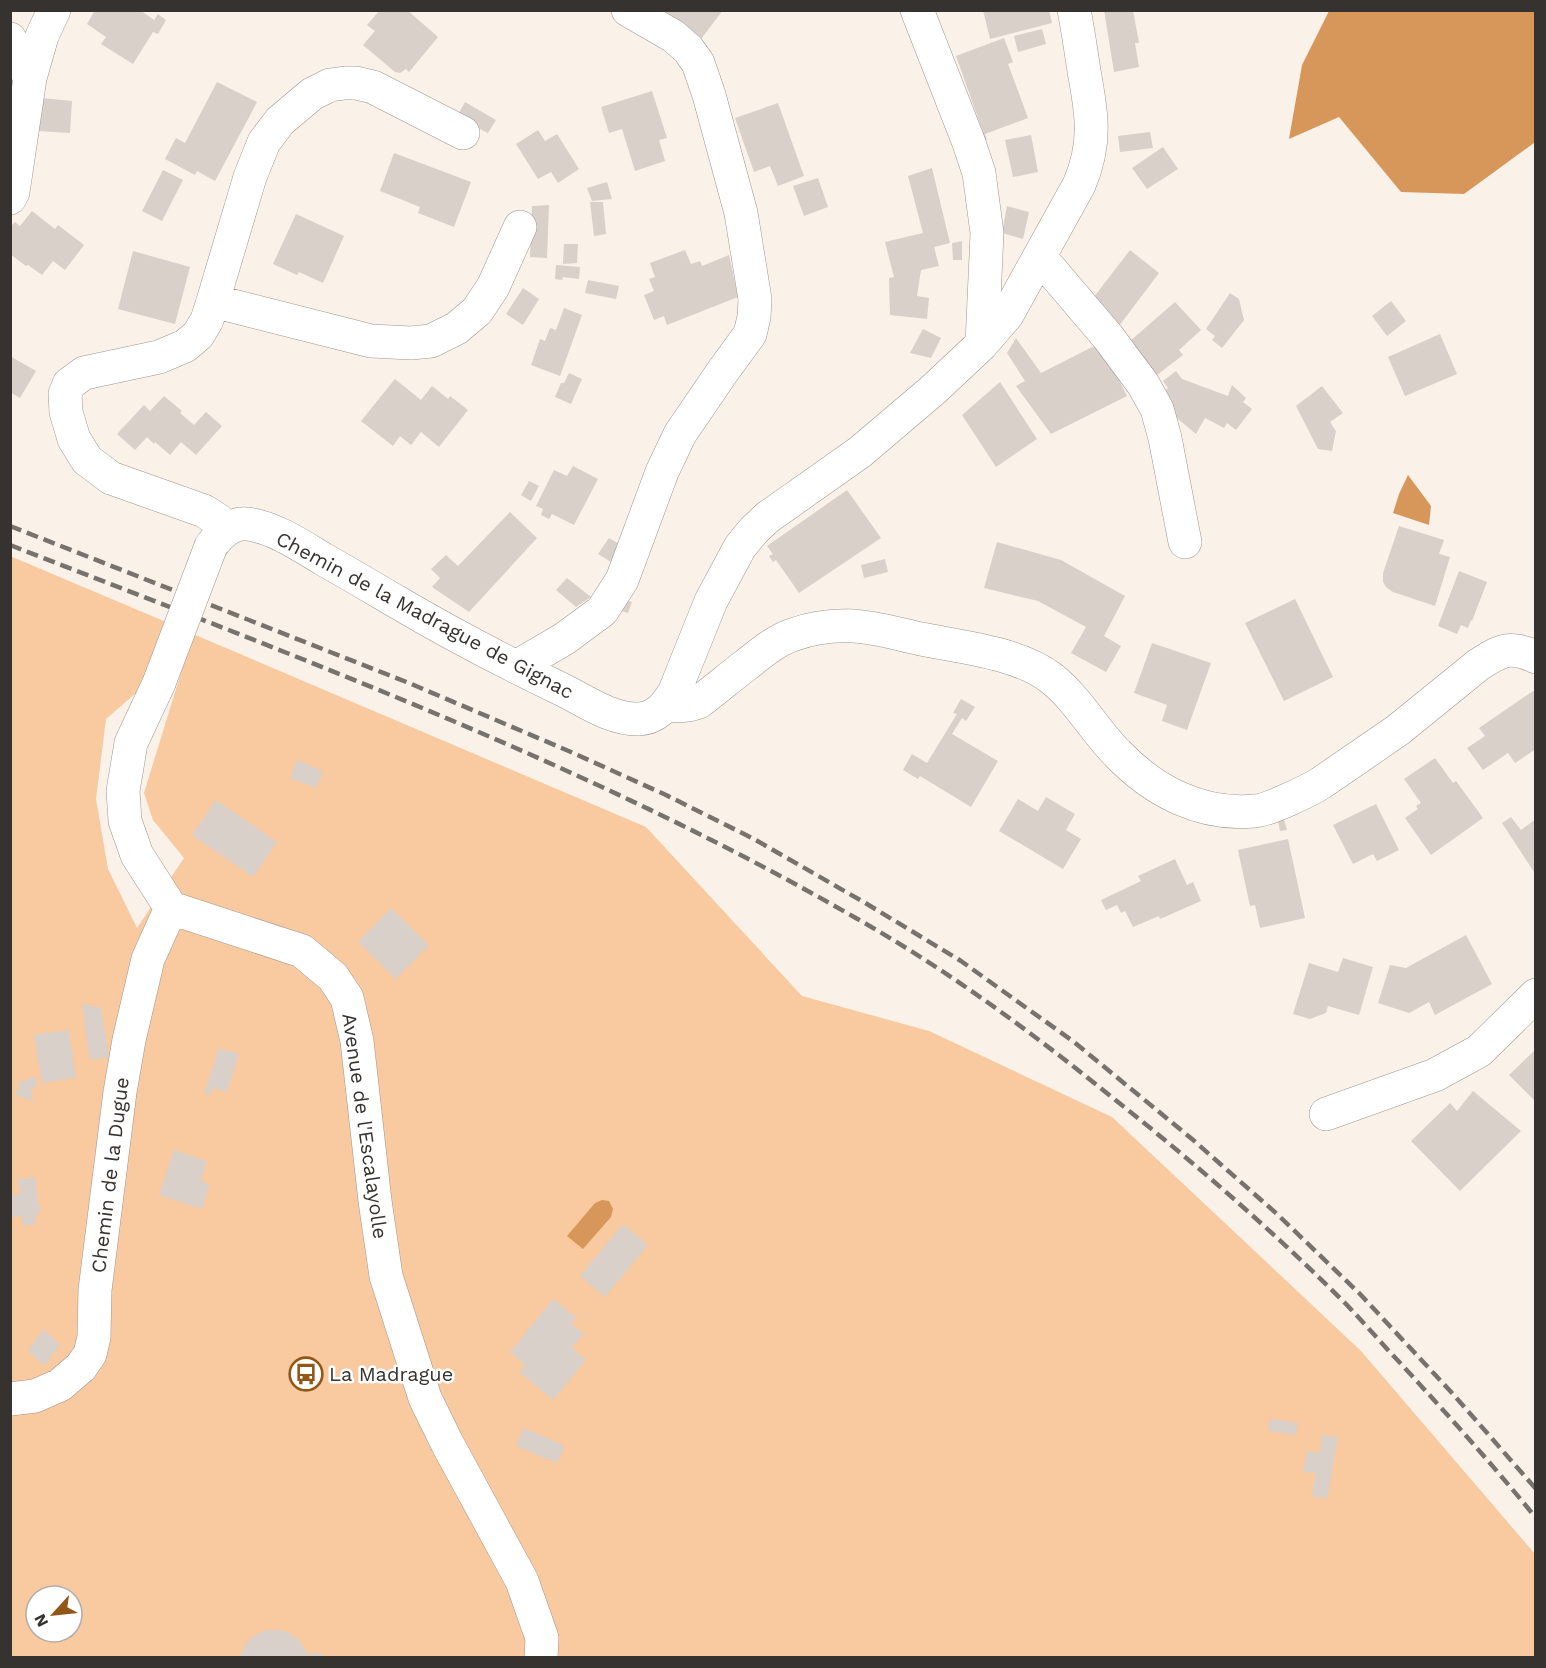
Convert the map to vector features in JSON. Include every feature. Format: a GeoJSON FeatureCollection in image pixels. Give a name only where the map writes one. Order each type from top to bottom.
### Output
{"type":"FeatureCollection","features":[{"type":"Feature","properties":{"kind":"street"},"geometry":{"type":"LineString","coordinates":[[10,198],[13,192],[30,78],[42,36],[54,10]]}},
{"type":"Feature","properties":{"kind":"street"},"geometry":{"type":"LineString","coordinates":[[516,668],[564,639],[602,611],[622,580],[662,472],[680,434],[750,334],[754,317],[755,299],[741,213],[710,95],[698,63],[688,49],[673,36],[628,10]]}},
{"type":"Feature","properties":{"kind":"street"},"geometry":{"type":"LineString","coordinates":[[916,10],[979,173],[987,233],[982,344]]}},
{"type":"Feature","properties":{"kind":"street"},"geometry":{"type":"LineString","coordinates":[[1074,10],[1092,113],[1090,154],[1079,185],[1007,315],[982,344],[933,390],[860,452],[768,517],[754,530],[740,547],[711,601],[674,693],[666,705],[679,707],[699,702],[764,651],[788,636],[815,628],[864,627],[998,654],[1033,667],[1051,678],[1067,694],[1117,754],[1165,793],[1185,802],[1208,808],[1257,812],[1312,789],[1398,730],[1492,656],[1504,650],[1513,649],[1536,657]]}},
{"type":"Feature","properties":{"kind":"street"},"geometry":{"type":"LineString","coordinates":[[10,39],[30,78]]}},
{"type":"Feature","properties":{"kind":"street"},"geometry":{"type":"LineString","coordinates":[[171,908],[137,855],[125,821],[123,791],[131,743],[159,683],[219,538],[218,520],[204,511],[111,478],[87,460],[74,439],[66,412],[65,394],[69,384],[84,373],[159,357],[185,346],[198,335],[207,320],[250,177],[264,142],[280,122],[312,94],[330,85],[345,83],[373,87],[463,133]]}},
{"type":"Feature","properties":{"kind":"street"},"geometry":{"type":"LineString","coordinates":[[213,301],[371,341],[411,344],[431,341],[457,328],[477,311],[493,287],[520,227]]}},
{"type":"Feature","properties":{"kind":"street"},"geometry":{"type":"LineString","coordinates":[[1040,257],[1108,337],[1143,384],[1156,409],[1165,438],[1185,542]]}},
{"type":"Feature","properties":{"kind":"street","name":"Chemin de la Madrague de Gignac"},"geometry":{"type":"LineString","coordinates":[[219,538],[236,525],[247,524],[290,540],[430,622],[516,668],[608,712],[637,719],[648,717],[666,705]]}},
{"type":"Feature","properties":{"kind":"street","name":"Chemin de la Dugue"},"geometry":{"type":"LineString","coordinates":[[10,1399],[34,1396],[60,1385],[81,1367],[90,1354],[94,1337],[95,1290],[129,1040],[148,959],[171,908]]}},
{"type":"Feature","properties":{"kind":"street","name":"Avenue de l'Escalayolle"},"geometry":{"type":"LineString","coordinates":[[171,908],[302,951],[333,977],[347,998],[357,1041],[386,1276],[425,1398],[522,1581],[542,1638],[541,1658]]}},
{"type":"Feature","properties":{"kind":"street"},"geometry":{"type":"LineString","coordinates":[[1326,1114],[1435,1075],[1479,1051],[1536,995]]}},
{"type":"Feature","properties":{"kind":"shaded area"},"geometry":{"type":"Polygon","coordinates":[[[1329,11],[1535,11],[1535,143],[1464,194],[1401,192],[1339,117],[1289,139],[1302,65],[1329,11]]]}},
{"type":"Feature","properties":{"kind":"shaded area"},"geometry":{"type":"Polygon","coordinates":[[[1408,475],[1431,506],[1429,525],[1393,513],[1408,475]]]}},
{"type":"Feature","properties":{"kind":"shaded area"},"geometry":{"type":"Polygon","coordinates":[[[10,556],[166,622],[144,686],[106,719],[96,799],[108,869],[137,928],[184,858],[153,820],[144,793],[193,634],[646,827],[802,996],[929,1031],[1112,1117],[1361,1351],[1535,1554],[1535,1657],[11,1657],[10,556]]]}},
{"type":"Feature","properties":{"kind":"shaded area"},"geometry":{"type":"Polygon","coordinates":[[[602,1200],[609,1201],[613,1209],[611,1217],[583,1249],[567,1236],[595,1203],[602,1200]]]}},
{"type":"Feature","properties":{"kind":"building"},"geometry":{"type":"Polygon","coordinates":[[[95,10],[140,10],[154,20],[158,14],[166,20],[158,34],[153,32],[133,64],[101,44],[106,37],[87,24],[95,10]]]}},
{"type":"Feature","properties":{"kind":"building"},"geometry":{"type":"Polygon","coordinates":[[[380,10],[407,10],[438,37],[409,72],[406,69],[400,73],[395,72],[363,45],[375,31],[367,25],[380,10]]]}},
{"type":"Feature","properties":{"kind":"building"},"geometry":{"type":"Polygon","coordinates":[[[664,10],[723,10],[701,39],[664,10]]]}},
{"type":"Feature","properties":{"kind":"building"},"geometry":{"type":"Polygon","coordinates":[[[983,10],[1049,10],[1052,23],[990,39],[983,10]]]}},
{"type":"Feature","properties":{"kind":"building"},"geometry":{"type":"Polygon","coordinates":[[[1104,10],[1133,10],[1139,43],[1135,43],[1139,67],[1114,72],[1104,10]]]}},
{"type":"Feature","properties":{"kind":"building"},"geometry":{"type":"Polygon","coordinates":[[[1042,29],[1046,44],[1018,52],[1014,36],[1042,29]]]}},
{"type":"Feature","properties":{"kind":"building"},"geometry":{"type":"Polygon","coordinates":[[[1004,38],[1013,62],[1008,64],[1028,118],[985,134],[987,140],[980,143],[977,135],[983,132],[956,56],[1004,38]]]}},
{"type":"Feature","properties":{"kind":"building"},"geometry":{"type":"Polygon","coordinates":[[[217,82],[257,102],[215,181],[197,171],[195,175],[165,159],[176,138],[185,143],[217,82]]]}},
{"type":"Feature","properties":{"kind":"building"},"geometry":{"type":"Polygon","coordinates":[[[652,91],[667,138],[659,140],[665,161],[635,171],[622,129],[609,133],[601,107],[652,91]]]}},
{"type":"Feature","properties":{"kind":"building"},"geometry":{"type":"Polygon","coordinates":[[[41,98],[72,101],[70,133],[38,131],[41,98]]]}},
{"type":"Feature","properties":{"kind":"building"},"geometry":{"type":"Polygon","coordinates":[[[465,102],[496,120],[488,133],[457,117],[465,102]]]}},
{"type":"Feature","properties":{"kind":"building"},"geometry":{"type":"Polygon","coordinates":[[[778,103],[804,176],[778,186],[770,166],[754,172],[735,118],[778,103]]]}},
{"type":"Feature","properties":{"kind":"building"},"geometry":{"type":"Polygon","coordinates":[[[538,130],[545,141],[557,134],[579,169],[558,183],[551,172],[538,179],[516,144],[538,130]]]}},
{"type":"Feature","properties":{"kind":"building"},"geometry":{"type":"Polygon","coordinates":[[[1150,132],[1153,148],[1120,152],[1118,136],[1150,132]]]}},
{"type":"Feature","properties":{"kind":"building"},"geometry":{"type":"Polygon","coordinates":[[[1031,135],[1038,172],[1013,177],[1005,140],[1031,135]]]}},
{"type":"Feature","properties":{"kind":"building"},"geometry":{"type":"Polygon","coordinates":[[[1163,147],[1178,169],[1147,189],[1132,168],[1163,147]]]}},
{"type":"Feature","properties":{"kind":"building"},"geometry":{"type":"Polygon","coordinates":[[[394,153],[471,182],[454,227],[418,213],[420,207],[380,191],[394,153]]]}},
{"type":"Feature","properties":{"kind":"building"},"geometry":{"type":"Polygon","coordinates":[[[932,168],[950,243],[934,247],[939,266],[921,270],[917,296],[929,298],[927,319],[890,315],[889,278],[894,277],[885,242],[923,233],[908,176],[932,168]]]}},
{"type":"Feature","properties":{"kind":"building"},"geometry":{"type":"Polygon","coordinates":[[[163,170],[183,180],[162,221],[142,211],[163,170]]]}},
{"type":"Feature","properties":{"kind":"building"},"geometry":{"type":"Polygon","coordinates":[[[818,178],[828,207],[804,216],[793,186],[818,178]]]}},
{"type":"Feature","properties":{"kind":"building"},"geometry":{"type":"Polygon","coordinates":[[[607,182],[612,199],[592,201],[587,188],[607,182]]]}},
{"type":"Feature","properties":{"kind":"building"},"geometry":{"type":"Polygon","coordinates":[[[590,202],[603,202],[606,234],[594,236],[590,202]]]}},
{"type":"Feature","properties":{"kind":"building"},"geometry":{"type":"Polygon","coordinates":[[[549,205],[547,258],[530,257],[532,206],[549,205]]]}},
{"type":"Feature","properties":{"kind":"building"},"geometry":{"type":"Polygon","coordinates":[[[1007,206],[1029,212],[1023,239],[1002,233],[1007,206]]]}},
{"type":"Feature","properties":{"kind":"building"},"geometry":{"type":"Polygon","coordinates":[[[32,211],[55,229],[58,225],[84,245],[65,270],[53,261],[42,275],[10,254],[10,227],[15,222],[20,226],[32,211]]]}},
{"type":"Feature","properties":{"kind":"building"},"geometry":{"type":"Polygon","coordinates":[[[296,214],[344,236],[323,283],[273,264],[296,214]]]}},
{"type":"Feature","properties":{"kind":"building"},"geometry":{"type":"Polygon","coordinates":[[[962,241],[962,260],[953,260],[952,243],[962,241]]]}},
{"type":"Feature","properties":{"kind":"building"},"geometry":{"type":"Polygon","coordinates":[[[564,244],[578,244],[577,263],[563,264],[564,244]]]}},
{"type":"Feature","properties":{"kind":"building"},"geometry":{"type":"Polygon","coordinates":[[[685,250],[691,264],[700,261],[702,266],[729,255],[738,297],[667,325],[664,316],[654,320],[644,295],[654,291],[649,279],[655,277],[650,263],[685,250]]]}},
{"type":"Feature","properties":{"kind":"building"},"geometry":{"type":"Polygon","coordinates":[[[1130,250],[1159,273],[1116,330],[1090,302],[1130,250]]]}},
{"type":"Feature","properties":{"kind":"building"},"geometry":{"type":"Polygon","coordinates":[[[133,251],[190,267],[175,324],[118,309],[133,251]]]}},
{"type":"Feature","properties":{"kind":"building"},"geometry":{"type":"Polygon","coordinates":[[[556,265],[580,267],[579,279],[563,277],[562,280],[555,279],[556,265]]]}},
{"type":"Feature","properties":{"kind":"building"},"geometry":{"type":"Polygon","coordinates":[[[588,280],[619,286],[616,299],[585,293],[588,280]]]}},
{"type":"Feature","properties":{"kind":"building"},"geometry":{"type":"Polygon","coordinates":[[[523,288],[539,299],[523,325],[506,314],[523,288]]]}},
{"type":"Feature","properties":{"kind":"building"},"geometry":{"type":"Polygon","coordinates":[[[1230,293],[1239,299],[1244,320],[1222,348],[1212,340],[1215,336],[1206,329],[1230,293]]]}},
{"type":"Feature","properties":{"kind":"building"},"geometry":{"type":"Polygon","coordinates":[[[1391,301],[1406,321],[1387,336],[1372,316],[1391,301]]]}},
{"type":"Feature","properties":{"kind":"building"},"geometry":{"type":"Polygon","coordinates":[[[1175,302],[1201,330],[1179,350],[1183,355],[1157,375],[1130,341],[1175,302]]]}},
{"type":"Feature","properties":{"kind":"building"},"geometry":{"type":"Polygon","coordinates":[[[564,308],[582,315],[560,376],[531,365],[540,339],[545,341],[550,328],[556,330],[564,308]]]}},
{"type":"Feature","properties":{"kind":"building"},"geometry":{"type":"Polygon","coordinates":[[[923,329],[941,338],[931,358],[910,353],[923,329]]]}},
{"type":"Feature","properties":{"kind":"building"},"geometry":{"type":"Polygon","coordinates":[[[1440,334],[1457,374],[1405,396],[1388,357],[1440,334]]]}},
{"type":"Feature","properties":{"kind":"building"},"geometry":{"type":"Polygon","coordinates":[[[1016,338],[1041,373],[1100,343],[1127,396],[1051,434],[1016,386],[1025,381],[1007,353],[1016,338]]]}},
{"type":"Feature","properties":{"kind":"building"},"geometry":{"type":"Polygon","coordinates":[[[10,356],[36,371],[20,398],[10,392],[10,356]]]}},
{"type":"Feature","properties":{"kind":"building"},"geometry":{"type":"Polygon","coordinates":[[[1176,371],[1182,379],[1228,396],[1232,385],[1246,398],[1243,402],[1252,409],[1236,430],[1227,423],[1224,428],[1205,418],[1196,434],[1178,419],[1158,397],[1168,388],[1163,381],[1176,371]]]}},
{"type":"Feature","properties":{"kind":"building"},"geometry":{"type":"Polygon","coordinates":[[[569,373],[582,379],[571,404],[555,397],[561,383],[564,383],[569,373]]]}},
{"type":"Feature","properties":{"kind":"building"},"geometry":{"type":"Polygon","coordinates":[[[395,379],[421,400],[432,386],[448,399],[450,396],[468,410],[439,447],[421,432],[411,445],[400,436],[393,446],[361,421],[395,379]]]}},
{"type":"Feature","properties":{"kind":"building"},"geometry":{"type":"Polygon","coordinates":[[[1000,382],[1037,439],[996,467],[962,415],[1000,382]]]}},
{"type":"Feature","properties":{"kind":"building"},"geometry":{"type":"Polygon","coordinates":[[[1322,386],[1343,413],[1330,422],[1336,431],[1332,451],[1318,449],[1296,406],[1322,386]]]}},
{"type":"Feature","properties":{"kind":"building"},"geometry":{"type":"Polygon","coordinates":[[[164,396],[194,425],[206,412],[222,426],[196,455],[181,442],[170,455],[147,437],[135,450],[117,434],[144,405],[150,411],[164,396]]]}},
{"type":"Feature","properties":{"kind":"building"},"geometry":{"type":"Polygon","coordinates":[[[573,466],[598,479],[574,525],[552,514],[549,519],[541,515],[543,509],[536,506],[554,470],[567,476],[573,466]]]}},
{"type":"Feature","properties":{"kind":"building"},"geometry":{"type":"Polygon","coordinates":[[[529,481],[539,486],[531,501],[521,495],[529,481]]]}},
{"type":"Feature","properties":{"kind":"building"},"geometry":{"type":"Polygon","coordinates":[[[847,490],[881,538],[799,593],[776,560],[773,562],[769,556],[773,554],[767,546],[847,490]]]}},
{"type":"Feature","properties":{"kind":"building"},"geometry":{"type":"Polygon","coordinates":[[[510,512],[537,538],[469,612],[432,587],[440,578],[431,569],[446,555],[458,566],[510,512]]]}},
{"type":"Feature","properties":{"kind":"building"},"geometry":{"type":"Polygon","coordinates":[[[1399,526],[1444,540],[1439,554],[1450,557],[1435,606],[1393,592],[1383,582],[1383,573],[1399,526]]]}},
{"type":"Feature","properties":{"kind":"building"},"geometry":{"type":"Polygon","coordinates":[[[609,538],[624,547],[616,565],[598,554],[609,538]]]}},
{"type":"Feature","properties":{"kind":"building"},"geometry":{"type":"Polygon","coordinates":[[[997,542],[1061,560],[1125,596],[1104,636],[1121,646],[1106,672],[1071,653],[1086,627],[1038,601],[984,588],[997,542]]]}},
{"type":"Feature","properties":{"kind":"building"},"geometry":{"type":"Polygon","coordinates":[[[885,559],[888,572],[864,578],[861,565],[885,559]]]}},
{"type":"Feature","properties":{"kind":"building"},"geometry":{"type":"Polygon","coordinates":[[[1459,571],[1487,582],[1468,628],[1461,625],[1457,634],[1438,626],[1459,571]]]}},
{"type":"Feature","properties":{"kind":"building"},"geometry":{"type":"Polygon","coordinates":[[[567,578],[591,597],[576,607],[556,590],[567,578]]]}},
{"type":"Feature","properties":{"kind":"building"},"geometry":{"type":"Polygon","coordinates":[[[1295,599],[1333,677],[1284,701],[1245,623],[1295,599]]]}},
{"type":"Feature","properties":{"kind":"building"},"geometry":{"type":"Polygon","coordinates":[[[624,600],[632,602],[628,613],[621,611],[624,600]]]}},
{"type":"Feature","properties":{"kind":"building"},"geometry":{"type":"Polygon","coordinates":[[[1152,643],[1211,663],[1187,730],[1162,721],[1167,705],[1134,693],[1152,643]]]}},
{"type":"Feature","properties":{"kind":"building"},"geometry":{"type":"Polygon","coordinates":[[[1533,691],[1536,694],[1536,749],[1515,763],[1508,753],[1483,770],[1467,748],[1485,736],[1479,728],[1533,691]]]}},
{"type":"Feature","properties":{"kind":"building"},"geometry":{"type":"Polygon","coordinates":[[[961,699],[975,707],[966,721],[962,718],[952,734],[998,761],[971,807],[920,776],[918,779],[903,770],[912,754],[927,763],[957,714],[953,713],[961,699]]]}},
{"type":"Feature","properties":{"kind":"building"},"geometry":{"type":"Polygon","coordinates":[[[1435,758],[1453,783],[1456,781],[1483,818],[1431,855],[1405,818],[1418,809],[1416,806],[1421,803],[1404,779],[1435,758]]]}},
{"type":"Feature","properties":{"kind":"building"},"geometry":{"type":"Polygon","coordinates":[[[297,760],[323,771],[316,788],[290,778],[297,760]]]}},
{"type":"Feature","properties":{"kind":"building"},"geometry":{"type":"Polygon","coordinates":[[[1046,797],[1075,814],[1066,830],[1081,839],[1063,869],[999,831],[1018,799],[1038,811],[1046,797]]]}},
{"type":"Feature","properties":{"kind":"building"},"geometry":{"type":"Polygon","coordinates":[[[216,800],[277,842],[253,877],[192,835],[216,800]]]}},
{"type":"Feature","properties":{"kind":"building"},"geometry":{"type":"Polygon","coordinates":[[[1376,804],[1399,850],[1377,861],[1373,854],[1353,864],[1333,825],[1376,804]]]}},
{"type":"Feature","properties":{"kind":"building"},"geometry":{"type":"Polygon","coordinates":[[[1511,817],[1521,830],[1536,819],[1536,875],[1502,823],[1511,817]]]}},
{"type":"Feature","properties":{"kind":"building"},"geometry":{"type":"Polygon","coordinates":[[[1284,819],[1287,830],[1280,831],[1278,821],[1284,819]]]}},
{"type":"Feature","properties":{"kind":"building"},"geometry":{"type":"Polygon","coordinates":[[[1288,839],[1305,918],[1260,928],[1255,905],[1250,906],[1238,850],[1288,839]]]}},
{"type":"Feature","properties":{"kind":"building"},"geometry":{"type":"Polygon","coordinates":[[[1175,859],[1187,885],[1193,882],[1201,901],[1160,919],[1159,916],[1133,927],[1125,911],[1121,913],[1117,905],[1106,910],[1101,900],[1141,881],[1138,876],[1175,859]]]}},
{"type":"Feature","properties":{"kind":"building"},"geometry":{"type":"Polygon","coordinates":[[[391,908],[429,945],[396,979],[358,942],[391,908]]]}},
{"type":"Feature","properties":{"kind":"building"},"geometry":{"type":"Polygon","coordinates":[[[1466,935],[1492,984],[1435,1015],[1429,1002],[1409,1013],[1378,1003],[1390,965],[1406,968],[1466,935]]]}},
{"type":"Feature","properties":{"kind":"building"},"geometry":{"type":"Polygon","coordinates":[[[1343,958],[1373,967],[1359,1015],[1328,1006],[1326,1013],[1310,1019],[1293,1014],[1309,963],[1338,972],[1343,958]]]}},
{"type":"Feature","properties":{"kind":"building"},"geometry":{"type":"Polygon","coordinates":[[[82,1004],[101,1008],[109,1057],[90,1060],[82,1004]]]}},
{"type":"Feature","properties":{"kind":"building"},"geometry":{"type":"Polygon","coordinates":[[[69,1030],[76,1078],[42,1083],[34,1035],[69,1030]]]}},
{"type":"Feature","properties":{"kind":"building"},"geometry":{"type":"Polygon","coordinates":[[[219,1048],[239,1054],[227,1092],[213,1088],[211,1095],[204,1094],[219,1048]]]}},
{"type":"Feature","properties":{"kind":"building"},"geometry":{"type":"Polygon","coordinates":[[[1536,1049],[1536,1102],[1509,1075],[1536,1049]]]}},
{"type":"Feature","properties":{"kind":"building"},"geometry":{"type":"Polygon","coordinates":[[[36,1077],[37,1087],[31,1088],[33,1101],[17,1096],[16,1090],[20,1089],[18,1082],[36,1077]]]}},
{"type":"Feature","properties":{"kind":"building"},"geometry":{"type":"Polygon","coordinates":[[[1473,1091],[1521,1131],[1460,1191],[1411,1141],[1450,1103],[1457,1111],[1473,1091]]]}},
{"type":"Feature","properties":{"kind":"building"},"geometry":{"type":"Polygon","coordinates":[[[174,1150],[207,1161],[201,1181],[210,1184],[202,1209],[159,1195],[174,1150]]]}},
{"type":"Feature","properties":{"kind":"building"},"geometry":{"type":"Polygon","coordinates":[[[35,1177],[40,1214],[35,1215],[36,1224],[23,1226],[22,1216],[12,1217],[10,1195],[20,1193],[18,1179],[35,1177]]]}},
{"type":"Feature","properties":{"kind":"building"},"geometry":{"type":"Polygon","coordinates":[[[623,1224],[648,1245],[605,1297],[580,1276],[623,1224]]]}},
{"type":"Feature","properties":{"kind":"building"},"geometry":{"type":"Polygon","coordinates":[[[553,1299],[577,1318],[571,1324],[584,1334],[572,1348],[586,1360],[553,1400],[519,1372],[525,1365],[510,1352],[553,1299]]]}},
{"type":"Feature","properties":{"kind":"building"},"geometry":{"type":"Polygon","coordinates":[[[44,1329],[60,1345],[44,1366],[28,1350],[44,1329]]]}},
{"type":"Feature","properties":{"kind":"building"},"geometry":{"type":"Polygon","coordinates":[[[301,1364],[310,1364],[310,1385],[301,1385],[301,1364]]]}},
{"type":"Feature","properties":{"kind":"building"},"geometry":{"type":"Polygon","coordinates":[[[1270,1419],[1298,1423],[1296,1435],[1268,1431],[1270,1419]]]}},
{"type":"Feature","properties":{"kind":"building"},"geometry":{"type":"Polygon","coordinates":[[[524,1428],[565,1446],[557,1463],[516,1446],[524,1428]]]}},
{"type":"Feature","properties":{"kind":"building"},"geometry":{"type":"Polygon","coordinates":[[[1322,1435],[1338,1437],[1327,1499],[1312,1496],[1316,1473],[1303,1472],[1307,1451],[1320,1453],[1322,1435]]]}},
{"type":"Feature","properties":{"kind":"building"},"geometry":{"type":"Polygon","coordinates":[[[263,1631],[289,1633],[300,1641],[308,1654],[323,1653],[323,1658],[239,1658],[251,1638],[263,1631]]]}},
{"type":"Feature","properties":{"kind":"railway"},"geometry":{"type":"LineString","coordinates":[[10,526],[409,683],[666,795],[754,839],[961,961],[1074,1042],[1192,1139],[1277,1214],[1360,1294],[1453,1394],[1536,1489]]}},
{"type":"Feature","properties":{"kind":"railway"},"geometry":{"type":"LineString","coordinates":[[10,545],[333,671],[545,761],[753,861],[889,937],[990,1004],[1086,1077],[1177,1150],[1263,1225],[1353,1312],[1470,1440],[1536,1518]]}},
{"type":"Feature","properties":{"kind":"place","name":"La Madrague"},"geometry":{"type":"Point","coordinates":[306,1374]}}]}
